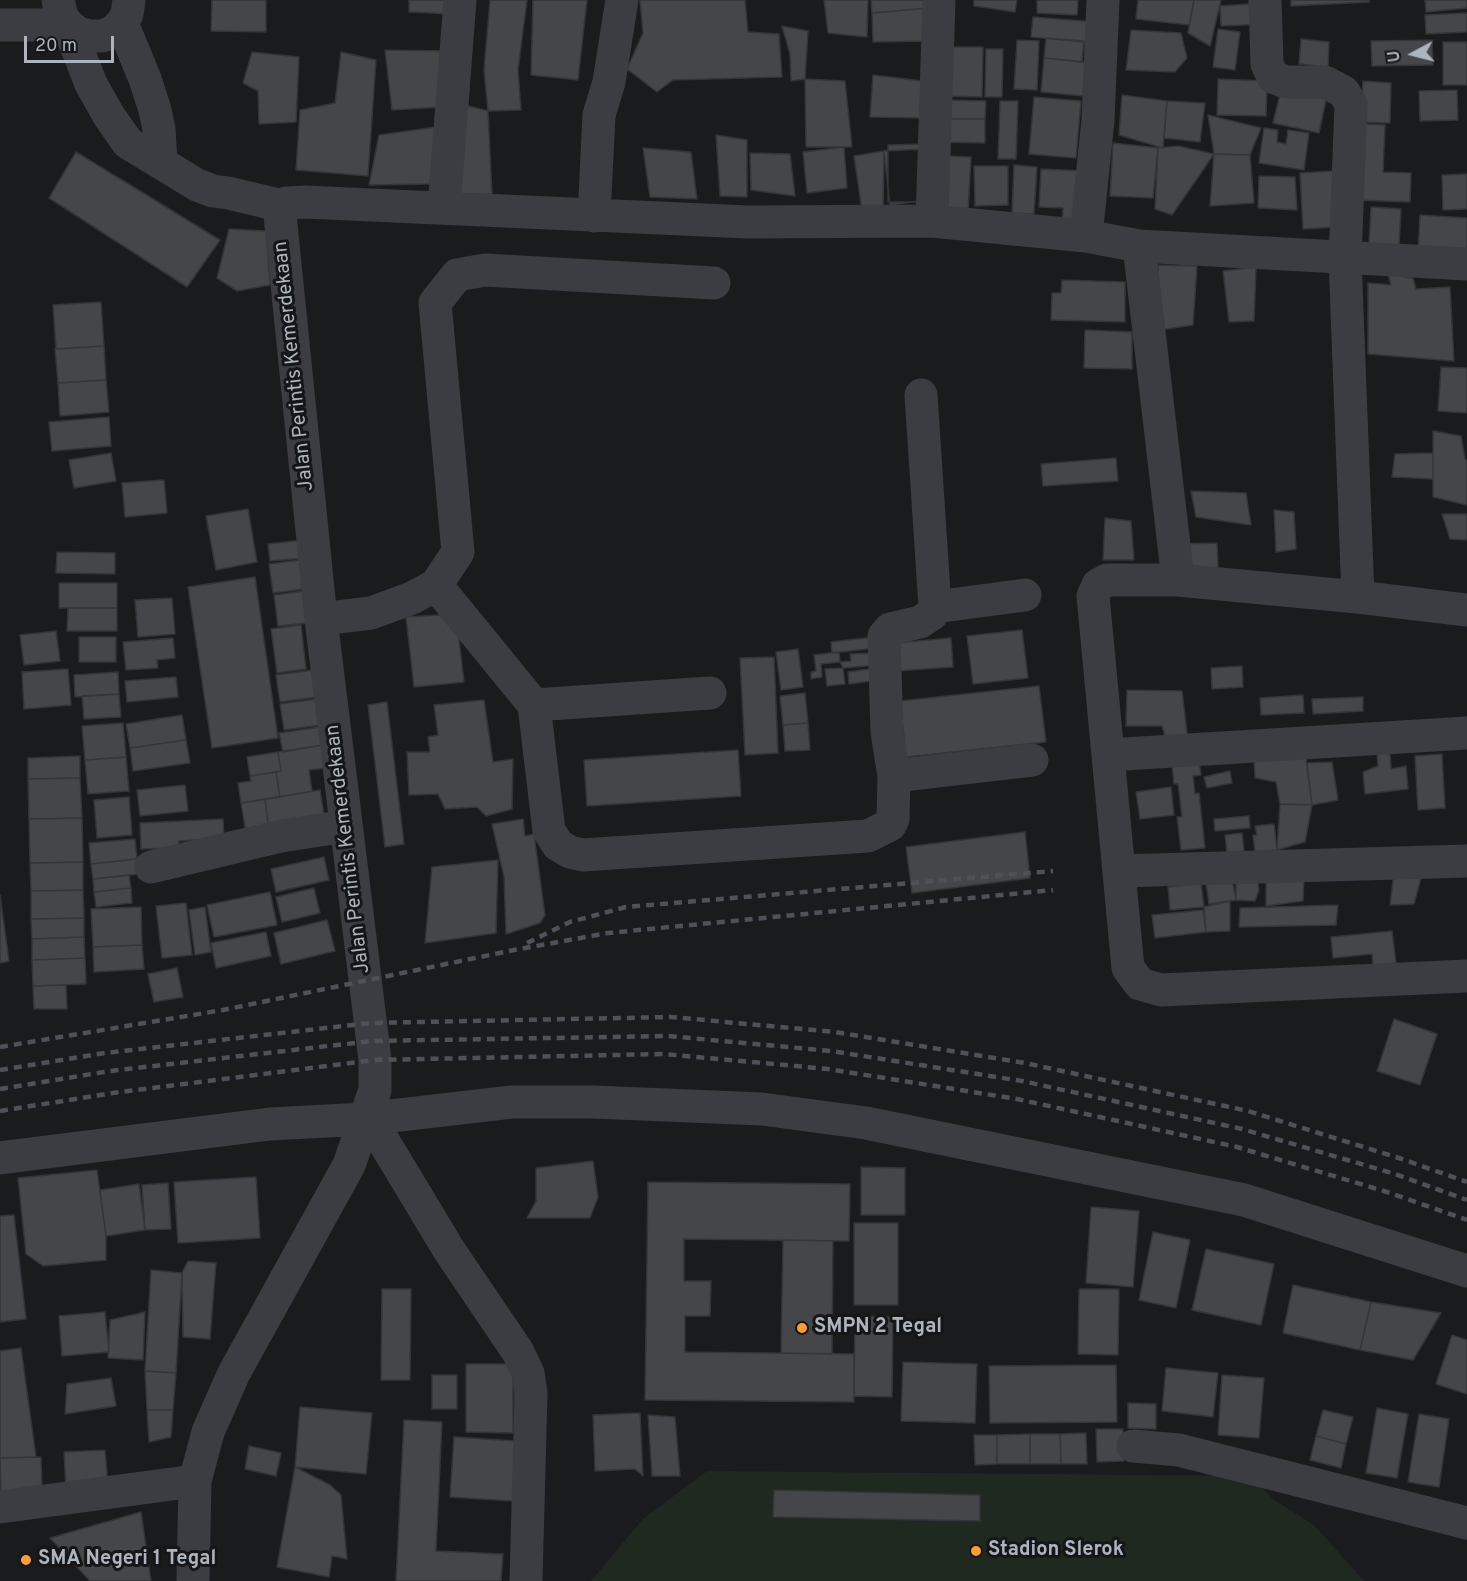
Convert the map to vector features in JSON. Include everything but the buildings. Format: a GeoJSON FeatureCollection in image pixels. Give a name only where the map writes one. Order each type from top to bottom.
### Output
{"type":"FeatureCollection","features":[{"type":"Feature","properties":{"kind":"street"},"geometry":{"type":"LineString","coordinates":[[444,208],[460,0]]}},
{"type":"Feature","properties":{"kind":"street"},"geometry":{"type":"LineString","coordinates":[[594,216],[599,115],[609,82],[622,0]]}},
{"type":"Feature","properties":{"kind":"street"},"geometry":{"type":"LineString","coordinates":[[932,221],[939,0]]}},
{"type":"Feature","properties":{"kind":"street"},"geometry":{"type":"LineString","coordinates":[[1086,236],[1098,120],[1103,0]]}},
{"type":"Feature","properties":{"kind":"street"},"geometry":{"type":"LineString","coordinates":[[1265,0],[1267,64],[1272,77],[1286,82],[1325,82],[1344,92],[1351,105],[1345,259],[1358,597]]}},
{"type":"Feature","properties":{"kind":"street"},"geometry":{"type":"LineString","coordinates":[[63,13],[78,33],[102,36],[113,32],[126,11]]}},
{"type":"Feature","properties":{"kind":"street"},"geometry":{"type":"LineString","coordinates":[[126,11],[155,110],[159,129],[161,163]]}},
{"type":"Feature","properties":{"kind":"street"},"geometry":{"type":"LineString","coordinates":[[63,13],[91,84],[128,143],[197,185],[213,192],[228,193],[279,205],[286,202],[305,202],[748,222],[932,221],[1086,236],[1139,246],[1467,264]]}},
{"type":"Feature","properties":{"kind":"street"},"geometry":{"type":"LineString","coordinates":[[0,25],[63,13]]}},
{"type":"Feature","properties":{"kind":"street","name":"Jalan Perintis Kemerdekaan"},"geometry":{"type":"LineString","coordinates":[[193,1581],[192,1516],[195,1481],[208,1432],[234,1373],[349,1165],[375,1090],[375,1060],[321,619],[279,205]]}},
{"type":"Feature","properties":{"kind":"street"},"geometry":{"type":"LineString","coordinates":[[1139,246],[1178,580]]}},
{"type":"Feature","properties":{"kind":"street"},"geometry":{"type":"LineString","coordinates":[[321,619],[371,613],[412,598],[436,585],[458,552],[435,303],[457,275],[484,270],[714,283]]}},
{"type":"Feature","properties":{"kind":"street"},"geometry":{"type":"LineString","coordinates":[[436,585],[534,705],[549,831],[558,845],[570,852],[583,855],[868,836],[890,825],[893,819],[894,776],[887,732],[884,636],[890,629],[920,622],[932,614],[935,607],[921,395]]}},
{"type":"Feature","properties":{"kind":"street"},"geometry":{"type":"LineString","coordinates":[[1467,610],[1178,580],[1107,580],[1098,585],[1093,596],[1128,968],[1140,984],[1161,990],[1467,976]]}},
{"type":"Feature","properties":{"kind":"street"},"geometry":{"type":"LineString","coordinates":[[935,607],[1025,595]]}},
{"type":"Feature","properties":{"kind":"street"},"geometry":{"type":"LineString","coordinates":[[534,705],[710,693]]}},
{"type":"Feature","properties":{"kind":"street"},"geometry":{"type":"LineString","coordinates":[[1108,755],[1467,733]]}},
{"type":"Feature","properties":{"kind":"street"},"geometry":{"type":"LineString","coordinates":[[894,776],[1032,760]]}},
{"type":"Feature","properties":{"kind":"street"},"geometry":{"type":"LineString","coordinates":[[150,867],[281,836],[346,826]]}},
{"type":"Feature","properties":{"kind":"street"},"geometry":{"type":"LineString","coordinates":[[1119,871],[1467,861]]}},
{"type":"Feature","properties":{"kind":"street"},"geometry":{"type":"LineString","coordinates":[[0,1158],[270,1124],[365,1119],[512,1102],[593,1102],[762,1109],[866,1123],[1244,1200],[1467,1271]]}},
{"type":"Feature","properties":{"kind":"street"},"geometry":{"type":"LineString","coordinates":[[365,1119],[384,1142],[449,1250],[519,1352],[528,1373],[531,1393],[526,1581]]}},
{"type":"Feature","properties":{"kind":"street"},"geometry":{"type":"LineString","coordinates":[[1133,1446],[1179,1450],[1467,1523]]}},
{"type":"Feature","properties":{"kind":"street"},"geometry":{"type":"LineString","coordinates":[[0,1507],[195,1481]]}},
{"type":"Feature","properties":{"kind":"shaded area","name":"Stadion Slerok"},"geometry":{"type":"Polygon","coordinates":[[[707,1471],[1251,1476],[1273,1499],[1314,1525],[1364,1581],[591,1581],[643,1519],[707,1471]]]}},
{"type":"Feature","properties":{"kind":"railway"},"geometry":{"type":"LineString","coordinates":[[527,943],[570,922],[626,907],[1053,871]]}},
{"type":"Feature","properties":{"kind":"railway"},"geometry":{"type":"LineString","coordinates":[[0,1047],[223,1010],[608,933],[1053,890]]}},
{"type":"Feature","properties":{"kind":"railway"},"geometry":{"type":"LineString","coordinates":[[0,1070],[105,1053],[370,1023],[671,1017],[835,1032],[1025,1063],[1248,1111],[1402,1159],[1467,1182]]}},
{"type":"Feature","properties":{"kind":"railway"},"geometry":{"type":"LineString","coordinates":[[0,1089],[110,1071],[372,1041],[668,1036],[831,1051],[1022,1081],[1242,1129],[1395,1174],[1467,1200]]}},
{"type":"Feature","properties":{"kind":"railway"},"geometry":{"type":"LineString","coordinates":[[0,1111],[113,1093],[375,1060],[664,1054],[828,1069],[1017,1099],[1237,1147],[1387,1192],[1467,1220]]}},
{"type":"Feature","properties":{"kind":"place","name":"SMPN 2 Tegal"},"geometry":{"type":"Point","coordinates":[802,1328]}},
{"type":"Feature","properties":{"kind":"place","name":"Stadion Slerok"},"geometry":{"type":"Point","coordinates":[976,1551]}},
{"type":"Feature","properties":{"kind":"place","name":"SMA Negeri 1 Tegal"},"geometry":{"type":"Point","coordinates":[26,1560]}}]}
